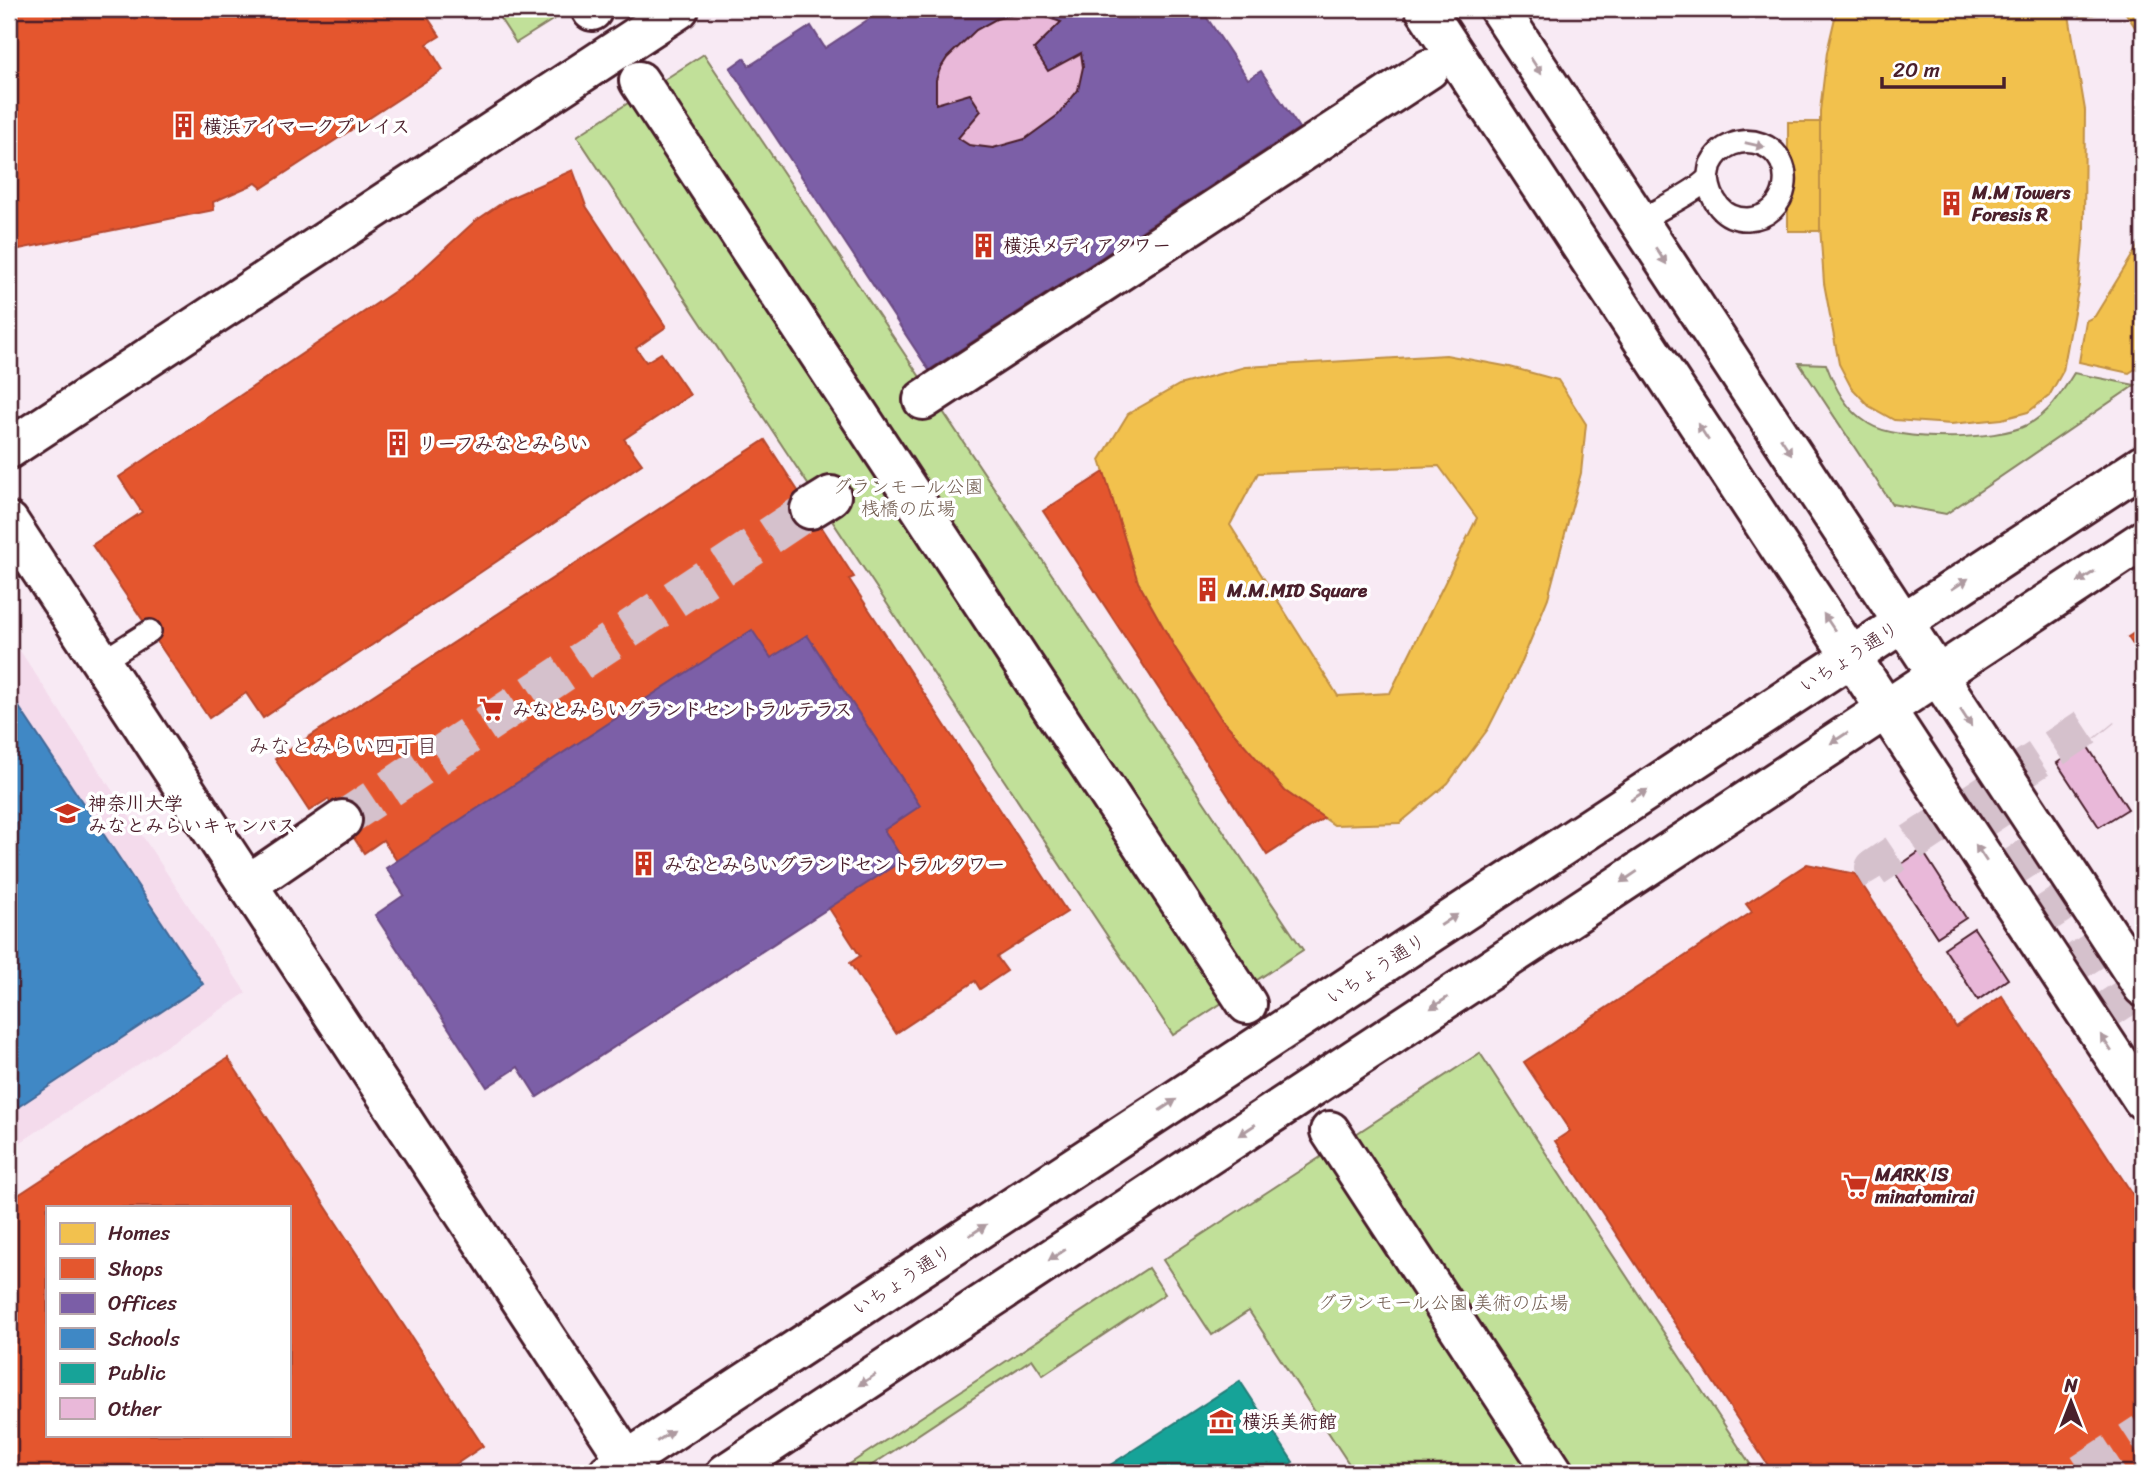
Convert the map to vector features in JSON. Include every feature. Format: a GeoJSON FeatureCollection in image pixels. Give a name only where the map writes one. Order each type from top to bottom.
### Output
{"type":"FeatureCollection","features":[{"type":"Feature","properties":{"kind":"street"},"geometry":{"type":"LineString","coordinates":[[9,449],[679,9]]}},
{"type":"Feature","properties":{"kind":"street"},"geometry":{"type":"LineString","coordinates":[[1425,9],[2143,1100]]}},
{"type":"Feature","properties":{"kind":"street"},"geometry":{"type":"LineString","coordinates":[[1499,9],[2143,988]]}},
{"type":"Feature","properties":{"kind":"street"},"geometry":{"type":"LineString","coordinates":[[923,400],[1429,69]]}},
{"type":"Feature","properties":{"kind":"street"},"geometry":{"type":"LineString","coordinates":[[639,81],[1247,1004]]}},
{"type":"Feature","properties":{"kind":"street","name":"いちょう通り"},"geometry":{"type":"LineString","coordinates":[[623,1469],[2143,465]]}},
{"type":"Feature","properties":{"kind":"street"},"geometry":{"type":"LineString","coordinates":[[9,522],[247,885],[623,1469]]}},
{"type":"Feature","properties":{"kind":"street"},"geometry":{"type":"LineString","coordinates":[[726,1473],[2143,540]]}},
{"type":"Feature","properties":{"kind":"street"},"geometry":{"type":"LineString","coordinates":[[247,885],[342,821]]}},
{"type":"Feature","properties":{"kind":"street"},"geometry":{"type":"LineString","coordinates":[[1330,1130],[1554,1473]]}},
{"type":"Feature","properties":{"kind":"lane"},"geometry":{"type":"LineString","coordinates":[[1639,221],[1708,178]]}},
{"type":"Feature","properties":{"kind":"lane"},"geometry":{"type":"LineString","coordinates":[[101,662],[150,631]]}},
{"type":"Feature","properties":{"kind":"shaded area","name":"神奈川大学 みなとみらいキャンパス"},"geometry":{"type":"Polygon","coordinates":[[[9,634],[246,993],[9,1150],[9,634]]]}},
{"type":"Feature","properties":{"kind":"green space"},"geometry":{"type":"Polygon","coordinates":[[[494,9],[570,9],[516,43],[494,9]]]}},
{"type":"Feature","properties":{"kind":"green space","name":"グランモール公園 桟橋の広場"},"geometry":{"type":"Polygon","coordinates":[[[704,54],[1303,950],[1173,1035],[577,136],[704,54]]]}},
{"type":"Feature","properties":{"kind":"green space"},"geometry":{"type":"Polygon","coordinates":[[[1799,363],[1826,364],[1842,398],[1869,424],[1901,434],[1923,436],[1994,434],[2027,425],[2049,409],[2074,373],[2135,385],[1946,514],[1892,504],[1799,363]]]}},
{"type":"Feature","properties":{"kind":"green space","name":"グランモール公園 美術の広場"},"geometry":{"type":"Polygon","coordinates":[[[1480,1053],[1756,1473],[1355,1473],[1249,1311],[1212,1335],[1163,1260],[1480,1053]]]}},
{"type":"Feature","properties":{"kind":"green space"},"geometry":{"type":"Polygon","coordinates":[[[1148,1268],[1165,1294],[1043,1375],[1032,1359],[860,1473],[836,1473],[1148,1268]]]}},
{"type":"Feature","properties":{"kind":"building: Homes","name":"M.M Towers Foresis R"},"geometry":{"type":"Polygon","coordinates":[[[1837,9],[2068,9],[2085,110],[2084,229],[2079,285],[2063,371],[2049,396],[2028,412],[2002,419],[1951,424],[1894,420],[1869,406],[1851,387],[1839,364],[1824,283],[1820,226],[1820,111],[1827,52],[1837,9]]]}},
{"type":"Feature","properties":{"kind":"building: Homes"},"geometry":{"type":"Polygon","coordinates":[[[2079,9],[2118,9],[2080,17],[2079,9]]]}},
{"type":"Feature","properties":{"kind":"building: Homes"},"geometry":{"type":"Polygon","coordinates":[[[2123,9],[2143,9],[2143,39],[2123,9]]]}},
{"type":"Feature","properties":{"kind":"building: Homes"},"geometry":{"type":"Polygon","coordinates":[[[1788,122],[1820,122],[1820,231],[1788,231],[1788,122]]]}},
{"type":"Feature","properties":{"kind":"building: Homes"},"geometry":{"type":"Polygon","coordinates":[[[2143,238],[2143,364],[2129,373],[2079,362],[2086,321],[2095,316],[2143,238]]]}},
{"type":"Feature","properties":{"kind":"building: Homes","name":"M.M.MID Square"},"geometry":{"type":"Polygon","coordinates":[[[1446,355],[1510,367],[1558,380],[1586,424],[1581,473],[1548,598],[1520,666],[1488,729],[1448,783],[1400,823],[1334,825],[1285,791],[1220,717],[1175,648],[1138,582],[1100,460],[1128,414],[1179,385],[1245,367],[1446,355]],[[1439,466],[1258,473],[1230,525],[1338,696],[1390,693],[1477,518],[1439,466]]]}},
{"type":"Feature","properties":{"kind":"building: Shops","name":"横浜アイマークプレイス"},"geometry":{"type":"Polygon","coordinates":[[[9,9],[422,9],[440,36],[427,44],[443,70],[262,188],[256,183],[213,202],[214,210],[9,251],[9,9]]]}},
{"type":"Feature","properties":{"kind":"building: Shops","name":"リーフみなとみらい"},"geometry":{"type":"Polygon","coordinates":[[[573,170],[586,206],[666,327],[636,348],[646,362],[661,353],[690,395],[624,439],[642,464],[263,718],[246,693],[209,718],[92,545],[142,512],[119,477],[410,281],[474,222],[508,199],[573,170]]]}},
{"type":"Feature","properties":{"kind":"building: Shops","name":"みなとみらいグランドセントラルテラス"},"geometry":{"type":"Polygon","coordinates":[[[765,440],[854,577],[849,579],[1067,912],[997,957],[1007,971],[980,989],[975,981],[896,1033],[850,963],[860,956],[829,908],[903,860],[884,830],[920,806],[807,635],[771,658],[752,630],[397,861],[383,840],[364,853],[328,799],[309,811],[275,759],[765,440]]]}},
{"type":"Feature","properties":{"kind":"building: Shops"},"geometry":{"type":"Polygon","coordinates":[[[1104,472],[1138,582],[1175,648],[1220,717],[1285,791],[1324,818],[1267,855],[1043,511],[1104,472]]]}},
{"type":"Feature","properties":{"kind":"building: Shops"},"geometry":{"type":"Polygon","coordinates":[[[2143,627],[2143,660],[2128,637],[2143,627]]]}},
{"type":"Feature","properties":{"kind":"building: Shops","name":"MARK IS minatomirai"},"geometry":{"type":"Polygon","coordinates":[[[1807,864],[1855,874],[1956,1027],[2002,996],[2143,1210],[2143,1473],[1773,1473],[1555,1141],[1570,1131],[1524,1062],[1752,912],[1746,904],[1807,864]]]}},
{"type":"Feature","properties":{"kind":"building: Shops"},"geometry":{"type":"Polygon","coordinates":[[[228,1058],[483,1446],[443,1473],[9,1473],[9,1201],[228,1058]]]}},
{"type":"Feature","properties":{"kind":"building: Offices","name":"横浜メディアタワー"},"geometry":{"type":"Polygon","coordinates":[[[884,9],[1201,9],[1248,79],[1261,71],[1299,128],[929,370],[730,68],[744,58],[749,66],[811,26],[825,48],[884,9]]]}},
{"type":"Feature","properties":{"kind":"building: Offices","name":"みなとみらいグランドセントラルタワー"},"geometry":{"type":"Polygon","coordinates":[[[752,630],[771,658],[807,635],[920,806],[884,830],[903,860],[537,1097],[518,1067],[487,1087],[375,915],[404,895],[386,868],[752,630]]]}},
{"type":"Feature","properties":{"kind":"building: Schools","name":"神奈川大学 みなとみらいキャンパス"},"geometry":{"type":"Polygon","coordinates":[[[9,692],[203,984],[9,1113],[9,692]]]}},
{"type":"Feature","properties":{"kind":"building: Public","name":"横浜美術館"},"geometry":{"type":"Polygon","coordinates":[[[1240,1381],[1293,1462],[1275,1473],[1098,1473],[1240,1381]]]}},
{"type":"Feature","properties":{"kind":"building: Other"},"geometry":{"type":"Polygon","coordinates":[[[1028,11],[1061,22],[1034,49],[1048,71],[1081,53],[1083,67],[1078,90],[1058,115],[1025,139],[993,148],[969,145],[958,138],[981,111],[970,94],[936,104],[936,80],[940,69],[947,58],[976,30],[996,19],[1028,11]]]}},
{"type":"Feature","properties":{"kind":"building: Other"},"geometry":{"type":"Polygon","coordinates":[[[2086,744],[2128,809],[2099,827],[2057,763],[2086,744]]]}},
{"type":"Feature","properties":{"kind":"building: Other"},"geometry":{"type":"Polygon","coordinates":[[[1922,850],[1966,918],[1937,937],[1893,870],[1922,850]]]}},
{"type":"Feature","properties":{"kind":"building: Other"},"geometry":{"type":"Polygon","coordinates":[[[1974,928],[2008,979],[1978,1000],[1944,948],[1974,928]]]}},
{"type":"Feature","properties":{"kind":"tunnel"},"geometry":{"type":"LineString","coordinates":[[342,820],[810,509]]}},
{"type":"Feature","properties":{"kind":"tunnel"},"geometry":{"type":"LineString","coordinates":[[1880,878],[1874,868],[2091,724],[2100,735]]}},
{"type":"Feature","properties":{"kind":"tunnel"},"geometry":{"type":"LineString","coordinates":[[1986,794],[2137,1027]]}},
{"type":"Feature","properties":{"kind":"tunnel"},"geometry":{"type":"LineString","coordinates":[[2082,1473],[2143,1433]]}},
{"type":"Feature","properties":{"kind":"place","name":"横浜アイマークプレイス"},"geometry":{"type":"Point","coordinates":[183,126]}},
{"type":"Feature","properties":{"kind":"place","name":"M.M Towers Foresis R"},"geometry":{"type":"Point","coordinates":[1952,203]}},
{"type":"Feature","properties":{"kind":"place","name":"横浜メディアタワー"},"geometry":{"type":"Point","coordinates":[983,245]}},
{"type":"Feature","properties":{"kind":"place","name":"リーフみなとみらい"},"geometry":{"type":"Point","coordinates":[398,443]}},
{"type":"Feature","properties":{"kind":"place","name":"M.M.MID Square"},"geometry":{"type":"Point","coordinates":[1207,590]}},
{"type":"Feature","properties":{"kind":"place","name":"みなとみらいグランドセントラルテラス"},"geometry":{"type":"Point","coordinates":[492,709]}},
{"type":"Feature","properties":{"kind":"place","name":"神奈川大学 みなとみらいキャンパス"},"geometry":{"type":"Point","coordinates":[68,814]}},
{"type":"Feature","properties":{"kind":"place","name":"みなとみらいグランドセントラルタワー"},"geometry":{"type":"Point","coordinates":[644,864]}},
{"type":"Feature","properties":{"kind":"place","name":"MARK IS minatomirai"},"geometry":{"type":"Point","coordinates":[1855,1185]}},
{"type":"Feature","properties":{"kind":"place","name":"横浜美術館"},"geometry":{"type":"Point","coordinates":[1222,1421]}},
{"type":"Feature","properties":{"kind":"district","name":"みなとみらい四丁目"},"geometry":{"type":"Point","coordinates":[343,746]}}]}
